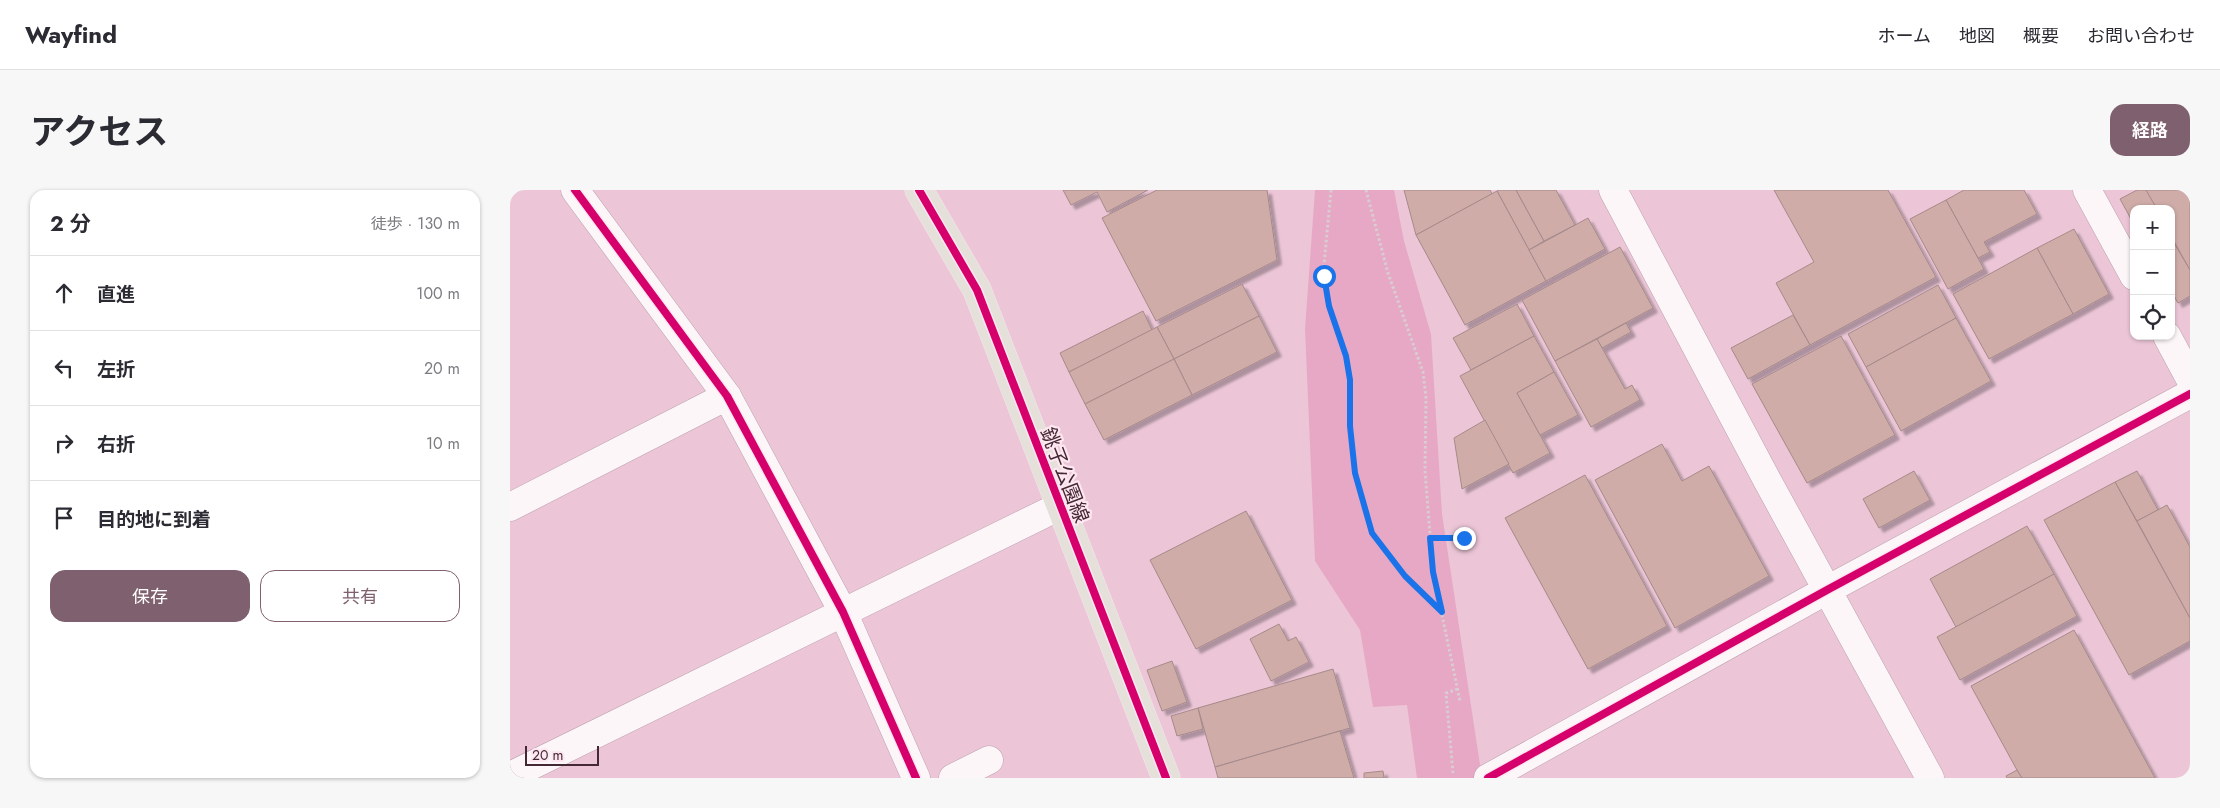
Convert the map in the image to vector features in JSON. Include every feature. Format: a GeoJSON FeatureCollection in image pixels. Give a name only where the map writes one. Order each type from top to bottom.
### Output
{"type":"FeatureCollection","features":[{"type":"Feature","properties":{"kind":"main road","name":"銚子公園線"},"geometry":{"type":"LineString","coordinates":[[919,190],[977,290],[1166,778]]}},
{"type":"Feature","properties":{"kind":"street"},"geometry":{"type":"LineString","coordinates":[[575,190],[727,396],[843,612],[916,778]]}},
{"type":"Feature","properties":{"kind":"street"},"geometry":{"type":"LineString","coordinates":[[1613,190],[1930,778]]}},
{"type":"Feature","properties":{"kind":"street"},"geometry":{"type":"LineString","coordinates":[[2087,190],[2130,269]]}},
{"type":"Feature","properties":{"kind":"street"},"geometry":{"type":"LineString","coordinates":[[2169,340],[2190,379]]}},
{"type":"Feature","properties":{"kind":"street"},"geometry":{"type":"LineString","coordinates":[[1488,778],[1827,590],[2190,394]]}},
{"type":"Feature","properties":{"kind":"street"},"geometry":{"type":"LineString","coordinates":[[510,507],[727,396]]}},
{"type":"Feature","properties":{"kind":"street"},"geometry":{"type":"LineString","coordinates":[[510,776],[1060,506]]}},
{"type":"Feature","properties":{"kind":"street"},"geometry":{"type":"LineString","coordinates":[[953,778],[989,760]]}},
{"type":"Feature","properties":{"kind":"path"},"geometry":{"type":"LineString","coordinates":[[1331,190],[1324,276],[1329,306],[1346,356],[1350,380],[1350,426],[1355,473],[1372,533],[1405,576],[1442,612]]}},
{"type":"Feature","properties":{"kind":"path"},"geometry":{"type":"LineString","coordinates":[[1366,190],[1388,273],[1423,372],[1426,398],[1425,471],[1433,572],[1460,701]]}},
{"type":"Feature","properties":{"kind":"path"},"geometry":{"type":"LineString","coordinates":[[1430,538],[1464,538]]}},
{"type":"Feature","properties":{"kind":"path"},"geometry":{"type":"LineString","coordinates":[[1453,773],[1446,693],[1458,689]]}},
{"type":"Feature","properties":{"kind":"shaded area"},"geometry":{"type":"Polygon","coordinates":[[[1315,190],[1394,190],[1404,241],[1431,334],[1442,514],[1482,778],[1417,778],[1407,705],[1373,707],[1360,630],[1315,561],[1305,329],[1315,190]]]}},
{"type":"Feature","properties":{"kind":"building"},"geometry":{"type":"Polygon","coordinates":[[[1063,190],[1148,190],[1107,212],[1097,192],[1071,205],[1063,190]]]}},
{"type":"Feature","properties":{"kind":"building"},"geometry":{"type":"Polygon","coordinates":[[[1157,190],[1267,190],[1277,260],[1156,321],[1102,218],[1157,190]]]}},
{"type":"Feature","properties":{"kind":"building"},"geometry":{"type":"Polygon","coordinates":[[[1404,190],[1490,190],[1492,194],[1416,235],[1404,190]]]}},
{"type":"Feature","properties":{"kind":"building"},"geometry":{"type":"Polygon","coordinates":[[[1516,190],[1544,241],[1529,250],[1497,191],[1516,190]]]}},
{"type":"Feature","properties":{"kind":"building"},"geometry":{"type":"Polygon","coordinates":[[[1516,190],[1556,190],[1575,225],[1544,241],[1516,190]]]}},
{"type":"Feature","properties":{"kind":"building"},"geometry":{"type":"Polygon","coordinates":[[[1774,190],[1888,190],[1936,277],[1810,345],[1776,283],[1814,262],[1774,190]]]}},
{"type":"Feature","properties":{"kind":"building"},"geometry":{"type":"Polygon","coordinates":[[[1964,190],[2024,190],[2037,214],[1984,242],[1990,252],[1978,258],[1946,200],[1964,190]]]}},
{"type":"Feature","properties":{"kind":"building"},"geometry":{"type":"Polygon","coordinates":[[[2137,190],[2146,190],[2155,205],[2130,205],[2130,217],[2120,199],[2137,190]]]}},
{"type":"Feature","properties":{"kind":"building"},"geometry":{"type":"Polygon","coordinates":[[[2146,190],[2190,190],[2190,270],[2175,243],[2175,205],[2155,205],[2146,190]]]}},
{"type":"Feature","properties":{"kind":"building"},"geometry":{"type":"Polygon","coordinates":[[[1497,191],[1546,281],[1465,325],[1416,235],[1497,191]]]}},
{"type":"Feature","properties":{"kind":"building"},"geometry":{"type":"Polygon","coordinates":[[[1946,200],[1984,269],[1948,289],[1910,219],[1946,200]]]}},
{"type":"Feature","properties":{"kind":"building"},"geometry":{"type":"Polygon","coordinates":[[[1588,218],[1605,249],[1546,281],[1529,250],[1588,218]]]}},
{"type":"Feature","properties":{"kind":"building"},"geometry":{"type":"Polygon","coordinates":[[[2074,229],[2109,294],[2073,314],[2037,248],[2074,229]]]}},
{"type":"Feature","properties":{"kind":"building"},"geometry":{"type":"Polygon","coordinates":[[[2175,245],[2190,270],[2190,296],[2178,303],[2175,298],[2175,245]]]}},
{"type":"Feature","properties":{"kind":"building"},"geometry":{"type":"Polygon","coordinates":[[[1620,247],[1653,308],[1555,361],[1522,300],[1620,247]]]}},
{"type":"Feature","properties":{"kind":"building"},"geometry":{"type":"Polygon","coordinates":[[[2037,248],[2073,314],[1989,359],[1953,294],[2037,248]]]}},
{"type":"Feature","properties":{"kind":"building"},"geometry":{"type":"Polygon","coordinates":[[[1242,284],[1259,316],[1174,359],[1157,327],[1242,284]]]}},
{"type":"Feature","properties":{"kind":"building"},"geometry":{"type":"Polygon","coordinates":[[[1938,285],[1956,318],[1866,367],[1848,334],[1938,285]]]}},
{"type":"Feature","properties":{"kind":"building"},"geometry":{"type":"Polygon","coordinates":[[[1517,304],[1534,336],[1471,370],[1453,338],[1517,304]]]}},
{"type":"Feature","properties":{"kind":"building"},"geometry":{"type":"Polygon","coordinates":[[[1143,311],[1152,330],[1069,372],[1060,353],[1143,311]]]}},
{"type":"Feature","properties":{"kind":"building"},"geometry":{"type":"Polygon","coordinates":[[[1793,315],[1810,345],[1748,379],[1731,348],[1793,315]]]}},
{"type":"Feature","properties":{"kind":"building"},"geometry":{"type":"Polygon","coordinates":[[[1259,316],[1277,352],[1192,395],[1174,359],[1259,316]]]}},
{"type":"Feature","properties":{"kind":"building"},"geometry":{"type":"Polygon","coordinates":[[[1956,318],[1991,381],[1901,431],[1866,367],[1956,318]]]}},
{"type":"Feature","properties":{"kind":"building"},"geometry":{"type":"Polygon","coordinates":[[[1626,323],[1631,332],[1602,348],[1597,339],[1626,323]]]}},
{"type":"Feature","properties":{"kind":"building"},"geometry":{"type":"Polygon","coordinates":[[[1157,327],[1174,359],[1085,404],[1069,372],[1157,327]]]}},
{"type":"Feature","properties":{"kind":"building"},"geometry":{"type":"Polygon","coordinates":[[[1534,336],[1554,372],[1517,393],[1550,453],[1513,473],[1460,376],[1534,336]]]}},
{"type":"Feature","properties":{"kind":"building"},"geometry":{"type":"Polygon","coordinates":[[[1841,336],[1895,435],[1807,483],[1752,384],[1841,336]]]}},
{"type":"Feature","properties":{"kind":"building"},"geometry":{"type":"Polygon","coordinates":[[[1597,339],[1625,389],[1632,385],[1640,400],[1591,427],[1555,361],[1597,339]]]}},
{"type":"Feature","properties":{"kind":"building"},"geometry":{"type":"Polygon","coordinates":[[[1174,359],[1192,395],[1104,440],[1085,404],[1174,359]]]}},
{"type":"Feature","properties":{"kind":"building"},"geometry":{"type":"Polygon","coordinates":[[[1554,372],[1578,415],[1540,435],[1517,393],[1554,372]]]}},
{"type":"Feature","properties":{"kind":"building"},"geometry":{"type":"Polygon","coordinates":[[[1485,420],[1509,464],[1462,489],[1454,438],[1485,420]]]}},
{"type":"Feature","properties":{"kind":"building"},"geometry":{"type":"Polygon","coordinates":[[[1662,444],[1682,481],[1709,466],[1769,576],[1675,628],[1595,480],[1662,444]]]}},
{"type":"Feature","properties":{"kind":"building"},"geometry":{"type":"Polygon","coordinates":[[[1914,471],[1930,500],[1879,528],[1863,499],[1914,471]]]}},
{"type":"Feature","properties":{"kind":"building"},"geometry":{"type":"Polygon","coordinates":[[[2137,471],[2158,510],[2137,521],[2115,482],[2137,471]]]}},
{"type":"Feature","properties":{"kind":"building"},"geometry":{"type":"Polygon","coordinates":[[[1585,475],[1667,626],[1588,669],[1505,518],[1585,475]]]}},
{"type":"Feature","properties":{"kind":"building"},"geometry":{"type":"Polygon","coordinates":[[[2115,482],[2190,618],[2190,641],[2129,675],[2044,520],[2115,482]]]}},
{"type":"Feature","properties":{"kind":"building"},"geometry":{"type":"Polygon","coordinates":[[[2167,505],[2190,547],[2190,618],[2137,521],[2167,505]]]}},
{"type":"Feature","properties":{"kind":"building"},"geometry":{"type":"Polygon","coordinates":[[[1246,511],[1292,600],[1196,649],[1150,560],[1246,511]]]}},
{"type":"Feature","properties":{"kind":"building"},"geometry":{"type":"Polygon","coordinates":[[[2027,526],[2054,574],[1956,627],[1930,579],[2027,526]]]}},
{"type":"Feature","properties":{"kind":"building"},"geometry":{"type":"Polygon","coordinates":[[[2054,574],[2077,616],[1960,680],[1937,637],[2054,574]]]}},
{"type":"Feature","properties":{"kind":"building"},"geometry":{"type":"Polygon","coordinates":[[[1279,624],[1288,641],[1296,637],[1309,662],[1271,681],[1250,639],[1279,624]]]}},
{"type":"Feature","properties":{"kind":"building"},"geometry":{"type":"Polygon","coordinates":[[[2074,630],[2155,778],[2022,778],[1971,686],[2074,630]]]}},
{"type":"Feature","properties":{"kind":"building"},"geometry":{"type":"Polygon","coordinates":[[[1172,661],[1187,702],[1162,711],[1147,670],[1172,661]]]}},
{"type":"Feature","properties":{"kind":"building"},"geometry":{"type":"Polygon","coordinates":[[[1333,669],[1350,728],[1215,767],[1198,708],[1333,669]]]}},
{"type":"Feature","properties":{"kind":"building"},"geometry":{"type":"Polygon","coordinates":[[[1198,708],[1203,729],[1177,736],[1171,716],[1198,708]]]}},
{"type":"Feature","properties":{"kind":"building"},"geometry":{"type":"Polygon","coordinates":[[[1340,731],[1354,778],[1218,778],[1215,767],[1340,731]]]}},
{"type":"Feature","properties":{"kind":"building"},"geometry":{"type":"Polygon","coordinates":[[[2017,770],[2022,778],[2007,778],[2006,776],[2017,770]]]}},
{"type":"Feature","properties":{"kind":"building"},"geometry":{"type":"Polygon","coordinates":[[[1383,771],[1384,778],[1364,778],[1364,773],[1383,771]]]}},
{"type":"Feature","properties":{"kind":"cycle path"},"geometry":{"type":"LineString","coordinates":[[575,190],[727,396],[843,612],[916,778]]}},
{"type":"Feature","properties":{"kind":"cycle path"},"geometry":{"type":"LineString","coordinates":[[919,190],[977,290],[1166,778]]}},
{"type":"Feature","properties":{"kind":"cycle path"},"geometry":{"type":"LineString","coordinates":[[1488,778],[1827,590],[2190,394]]}},
{"type":"Feature","properties":{"kind":"route"},"geometry":{"type":"LineString","coordinates":[[1324,276],[1329,306],[1346,356],[1350,380],[1350,426],[1355,473],[1372,533],[1405,576],[1442,612],[1433,572],[1430,538],[1464,538]]}}]}
